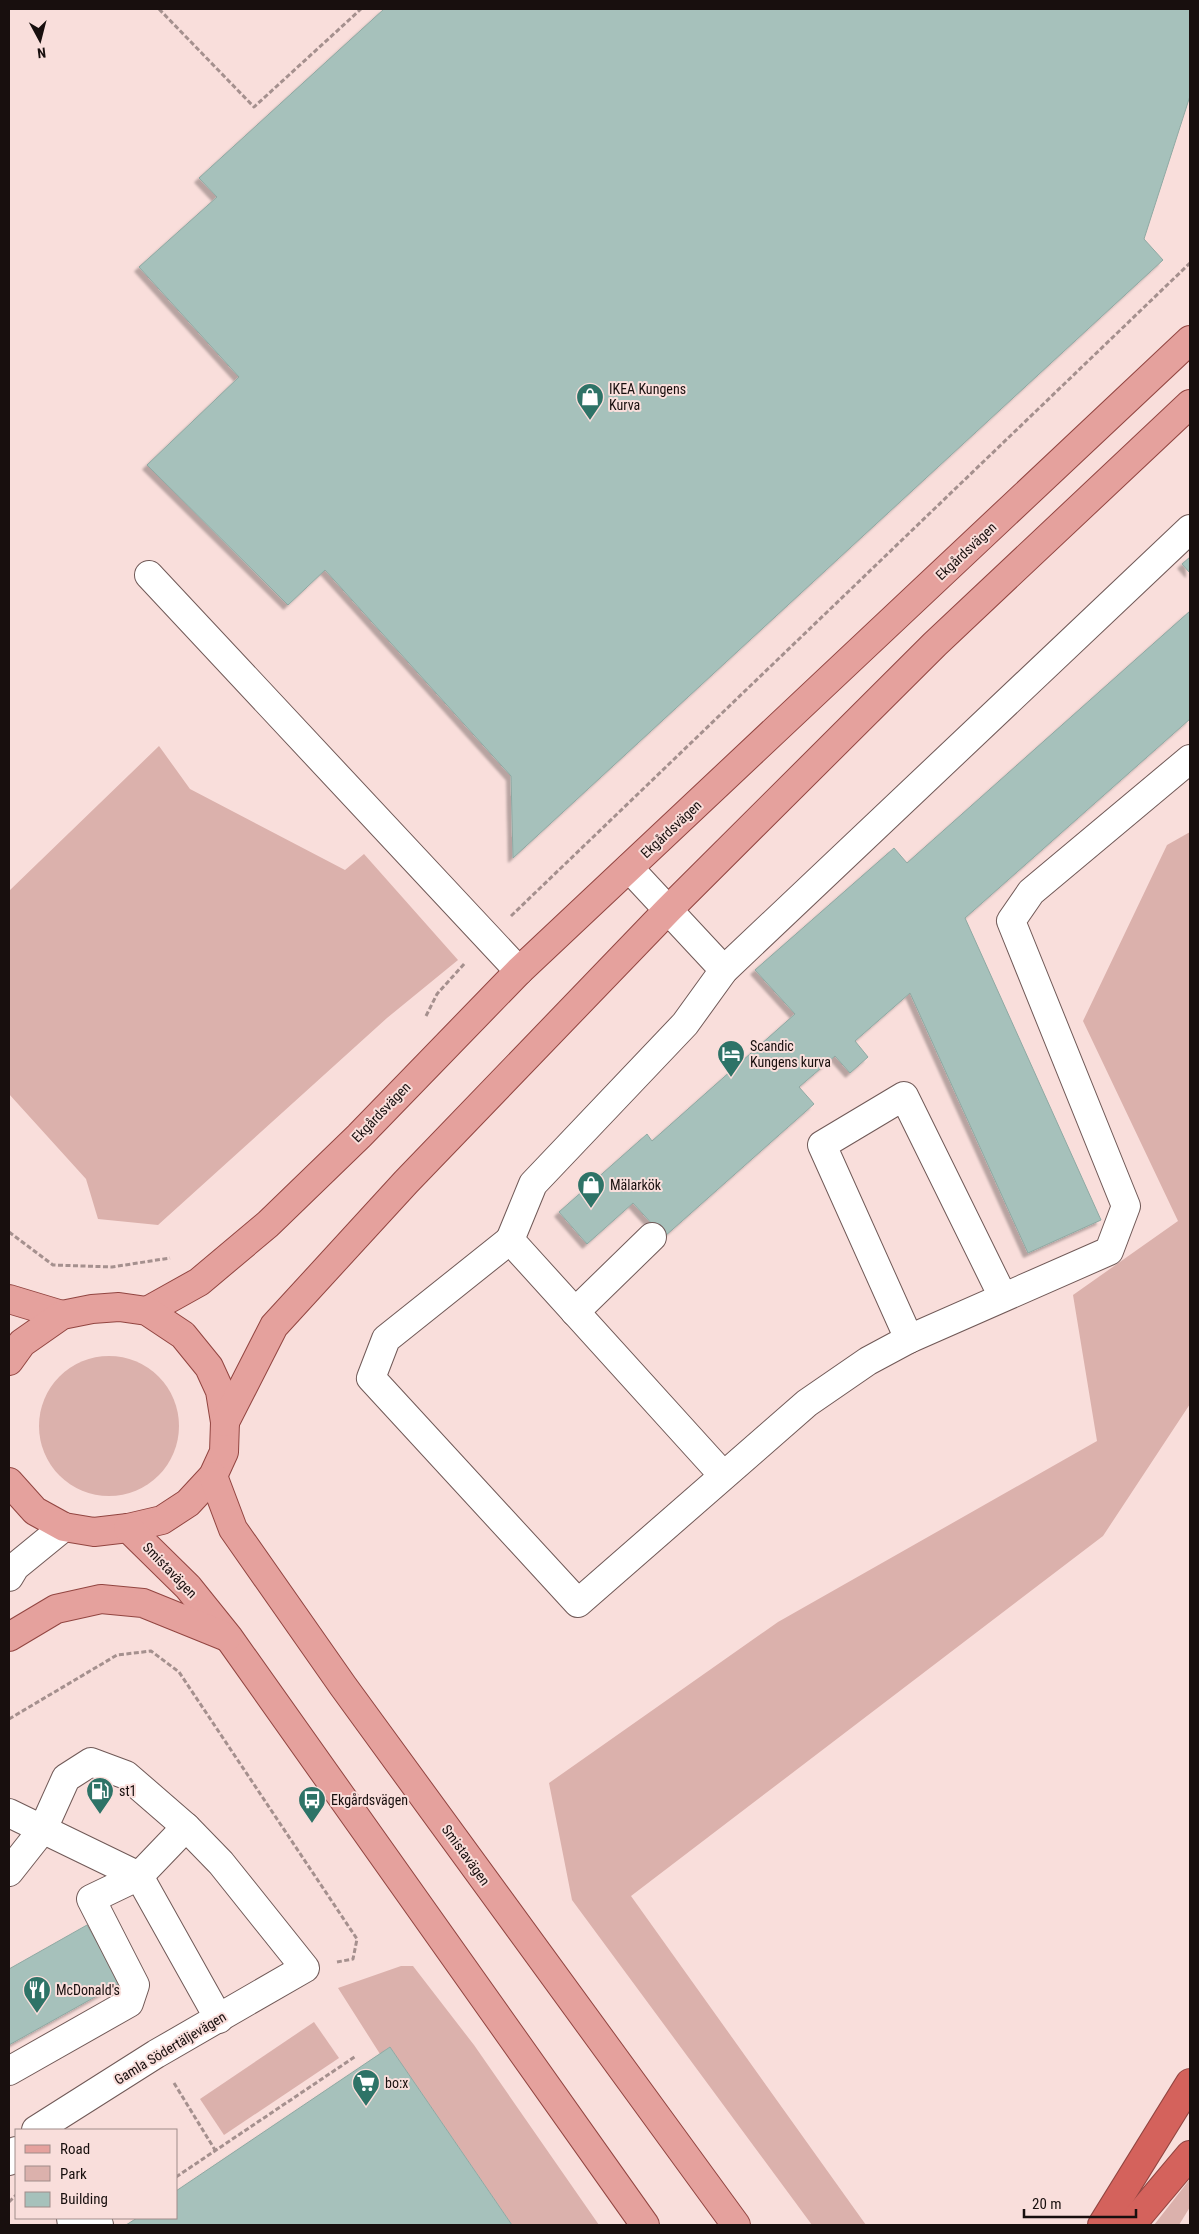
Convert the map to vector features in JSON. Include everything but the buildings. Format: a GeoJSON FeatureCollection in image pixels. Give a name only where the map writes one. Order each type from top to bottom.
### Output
{"type":"FeatureCollection","features":[{"type":"Feature","properties":{"kind":"highway"},"geometry":{"type":"LineString","coordinates":[[1102,2225],[1190,2082]]}},
{"type":"Feature","properties":{"kind":"highway"},"geometry":{"type":"LineString","coordinates":[[1131,2225],[1190,2155]]}},
{"type":"Feature","properties":{"kind":"main road","name":"Ekgårdsvägen"},"geometry":{"type":"LineString","coordinates":[[147,1311],[199,1282],[268,1224],[359,1136],[519,971],[1190,340]]}},
{"type":"Feature","properties":{"kind":"main road"},"geometry":{"type":"LineString","coordinates":[[225,1422],[274,1326],[406,1182],[668,910],[935,644],[1190,404]]}},
{"type":"Feature","properties":{"kind":"main road"},"geometry":{"type":"LineString","coordinates":[[9,1299],[62,1315]]}},
{"type":"Feature","properties":{"kind":"main road"},"geometry":{"type":"LineString","coordinates":[[9,1361],[22,1343],[62,1315],[92,1309],[110,1308],[147,1311],[183,1335],[209,1367],[220,1390],[225,1422],[224,1452],[213,1476],[188,1503],[162,1520],[128,1528],[94,1532],[64,1527],[35,1511],[9,1482]]}},
{"type":"Feature","properties":{"kind":"main road","name":"Smistavägen"},"geometry":{"type":"LineString","coordinates":[[213,1476],[233,1529],[343,1686],[736,2225]]}},
{"type":"Feature","properties":{"kind":"main road","name":"Smistavägen"},"geometry":{"type":"LineString","coordinates":[[128,1528],[188,1587],[229,1638],[645,2225]]}},
{"type":"Feature","properties":{"kind":"main road"},"geometry":{"type":"LineString","coordinates":[[9,1636],[56,1609],[101,1599],[142,1603],[229,1638]]}},
{"type":"Feature","properties":{"kind":"street"},"geometry":{"type":"LineString","coordinates":[[1190,529],[724,970],[686,1024],[533,1184],[510,1240],[386,1339],[371,1378],[578,1603],[808,1403],[868,1361],[909,1339],[1109,1251],[1126,1206],[1010,921],[1031,892],[1190,759]]}},
{"type":"Feature","properties":{"kind":"street"},"geometry":{"type":"LineString","coordinates":[[149,575],[519,971]]}},
{"type":"Feature","properties":{"kind":"street"},"geometry":{"type":"LineString","coordinates":[[629,868],[724,970]]}},
{"type":"Feature","properties":{"kind":"street"},"geometry":{"type":"LineString","coordinates":[[909,1339],[822,1145],[904,1096],[1003,1298]]}},
{"type":"Feature","properties":{"kind":"street"},"geometry":{"type":"LineString","coordinates":[[575,1312],[652,1237]]}},
{"type":"Feature","properties":{"kind":"street"},"geometry":{"type":"LineString","coordinates":[[510,1240],[723,1476]]}},
{"type":"Feature","properties":{"kind":"street"},"geometry":{"type":"LineString","coordinates":[[9,1577],[15,1568],[64,1527]]}},
{"type":"Feature","properties":{"kind":"street"},"geometry":{"type":"LineString","coordinates":[[9,1872],[43,1829],[66,1778],[91,1762],[126,1775],[186,1827],[221,1863],[305,1968]]}},
{"type":"Feature","properties":{"kind":"street"},"geometry":{"type":"LineString","coordinates":[[9,1813],[139,1876],[218,2019]]}},
{"type":"Feature","properties":{"kind":"street"},"geometry":{"type":"LineString","coordinates":[[9,2070],[128,2003],[135,1985],[91,1899],[139,1876],[186,1827]]}},
{"type":"Feature","properties":{"kind":"street","name":"Gamla Södertäljevägen"},"geometry":{"type":"LineString","coordinates":[[38,2129],[156,2054],[305,1968]]}},
{"type":"Feature","properties":{"kind":"path"},"geometry":{"type":"LineString","coordinates":[[159,9],[254,107],[361,9]]}},
{"type":"Feature","properties":{"kind":"path"},"geometry":{"type":"LineString","coordinates":[[425,1018],[437,994],[488,938],[1190,263]]}},
{"type":"Feature","properties":{"kind":"path"},"geometry":{"type":"LineString","coordinates":[[9,1232],[53,1266],[112,1267],[170,1258],[179,1254]]}},
{"type":"Feature","properties":{"kind":"path"},"geometry":{"type":"LineString","coordinates":[[9,1719],[118,1655],[151,1651],[180,1672],[357,1939],[353,1959],[305,1968]]}},
{"type":"Feature","properties":{"kind":"path"},"geometry":{"type":"LineString","coordinates":[[156,2054],[215,2150]]}},
{"type":"Feature","properties":{"kind":"path"},"geometry":{"type":"LineString","coordinates":[[178,2176],[356,2056]]}},
{"type":"Feature","properties":{"kind":"green space"},"geometry":{"type":"Polygon","coordinates":[[[159,746],[190,789],[345,870],[364,854],[458,960],[387,1018],[158,1225],[98,1219],[86,1179],[9,1094],[9,891],[159,746]]]}},
{"type":"Feature","properties":{"kind":"green space"},"geometry":{"type":"Polygon","coordinates":[[[1190,832],[1190,1404],[1103,1536],[631,1896],[866,2225],[812,2225],[572,1900],[549,1783],[778,1622],[1097,1441],[1073,1295],[1178,1221],[1083,1021],[1167,845],[1190,832]]]}},
{"type":"Feature","properties":{"kind":"green space"},"geometry":{"type":"Polygon","coordinates":[[[109,1356],[123,1357],[136,1361],[159,1376],[174,1399],[178,1412],[178,1440],[174,1453],[159,1476],[136,1491],[123,1495],[109,1496],[95,1495],[82,1491],[59,1476],[44,1453],[40,1440],[39,1426],[40,1412],[44,1399],[59,1376],[82,1361],[95,1357],[109,1356]]]}},
{"type":"Feature","properties":{"kind":"green space"},"geometry":{"type":"Polygon","coordinates":[[[401,1966],[413,1966],[474,2045],[599,2225],[512,2225],[390,2047],[380,2054],[338,1988],[401,1966]]]}},
{"type":"Feature","properties":{"kind":"green space"},"geometry":{"type":"Polygon","coordinates":[[[314,2022],[339,2058],[224,2135],[200,2099],[314,2022]]]}},
{"type":"Feature","properties":{"kind":"green space"},"geometry":{"type":"Polygon","coordinates":[[[1190,2179],[1190,2207],[1179,2225],[1154,2225],[1190,2179]]]}},
{"type":"Feature","properties":{"kind":"place","name":"IKEA Kungens Kurva"},"geometry":{"type":"Point","coordinates":[590,421]}},
{"type":"Feature","properties":{"kind":"place","name":"Scandic Kungens kurva"},"geometry":{"type":"Point","coordinates":[731,1078]}},
{"type":"Feature","properties":{"kind":"place","name":"Mälarkök"},"geometry":{"type":"Point","coordinates":[591,1209]}},
{"type":"Feature","properties":{"kind":"place","name":"st1"},"geometry":{"type":"Point","coordinates":[100,1815]}},
{"type":"Feature","properties":{"kind":"place","name":"Ekgårdsvägen"},"geometry":{"type":"Point","coordinates":[312,1824]}},
{"type":"Feature","properties":{"kind":"place","name":"McDonald's"},"geometry":{"type":"Point","coordinates":[37,2014]}},
{"type":"Feature","properties":{"kind":"place","name":"bo:x"},"geometry":{"type":"Point","coordinates":[366,2107]}}]}
